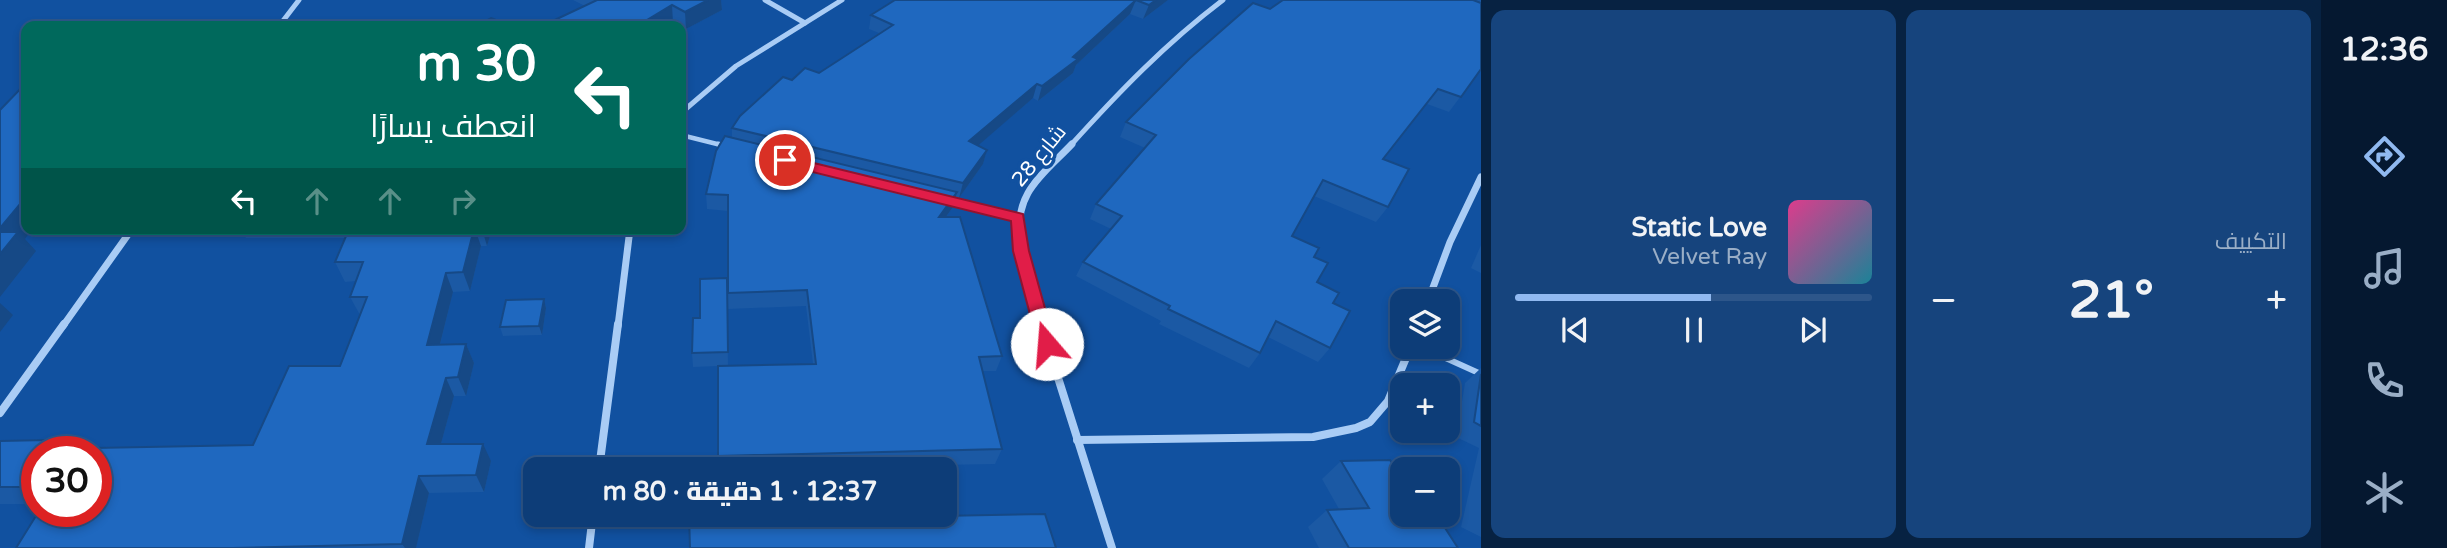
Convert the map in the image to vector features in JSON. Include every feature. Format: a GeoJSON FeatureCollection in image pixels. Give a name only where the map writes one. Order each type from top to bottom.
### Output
{"type":"FeatureCollection","features":[{"type":"Feature","properties":{"kind":"street"},"geometry":{"type":"LineString","coordinates":[[283,21],[299,0]]}},
{"type":"Feature","properties":{"kind":"street"},"geometry":{"type":"LineString","coordinates":[[765,0],[805,23]]}},
{"type":"Feature","properties":{"kind":"street"},"geometry":{"type":"LineString","coordinates":[[686,108],[726,76],[842,0]]}},
{"type":"Feature","properties":{"kind":"street","name":"شارع 28"},"geometry":{"type":"LineString","coordinates":[[1112,548],[1032,296],[1021,251],[1018,218],[1028,192],[1124,86],[1181,32],[1223,0]]}},
{"type":"Feature","properties":{"kind":"street"},"geometry":{"type":"LineString","coordinates":[[1432,289],[1450,242],[1481,177]]}},
{"type":"Feature","properties":{"kind":"street"},"geometry":{"type":"LineString","coordinates":[[0,413],[128,235]]}},
{"type":"Feature","properties":{"kind":"street"},"geometry":{"type":"LineString","coordinates":[[601,457],[629,235]]}},
{"type":"Feature","properties":{"kind":"street"},"geometry":{"type":"LineString","coordinates":[[1077,440],[1313,437],[1345,434],[1372,423],[1380,413],[1387,403],[1405,359]]}},
{"type":"Feature","properties":{"kind":"street"},"geometry":{"type":"LineString","coordinates":[[589,548],[591,527]]}},
{"type":"Feature","properties":{"kind":"lane"},"geometry":{"type":"LineString","coordinates":[[686,136],[735,148]]}},
{"type":"Feature","properties":{"kind":"lane"},"geometry":{"type":"LineString","coordinates":[[937,198],[1018,218]]}},
{"type":"Feature","properties":{"kind":"lane"},"geometry":{"type":"LineString","coordinates":[[1448,359],[1481,374]]}},
{"type":"Feature","properties":{"kind":"building"},"geometry":{"type":"Polygon","coordinates":[[[597,0],[708,0],[685,12],[672,5],[645,21],[553,21],[597,0]]]}},
{"type":"Feature","properties":{"kind":"building"},"geometry":{"type":"Polygon","coordinates":[[[895,0],[1136,0],[1073,57],[1078,59],[1042,86],[1037,84],[969,141],[987,150],[963,183],[732,128],[740,116],[783,77],[792,80],[805,68],[819,73],[893,25],[871,15],[895,0]]]}},
{"type":"Feature","properties":{"kind":"building"},"geometry":{"type":"Polygon","coordinates":[[[1136,0],[1156,0],[1149,5],[1136,0]]]}},
{"type":"Feature","properties":{"kind":"building"},"geometry":{"type":"Polygon","coordinates":[[[1283,0],[1473,0],[1481,3],[1481,69],[1461,97],[1438,89],[1383,159],[1409,169],[1388,207],[1323,180],[1292,236],[1319,248],[1314,257],[1328,263],[1317,282],[1339,293],[1333,303],[1350,311],[1330,348],[1276,321],[1260,353],[1168,309],[1170,306],[1083,262],[1122,216],[1096,204],[1156,135],[1126,122],[1189,59],[1253,3],[1270,9],[1283,0]]]}},
{"type":"Feature","properties":{"kind":"building"},"geometry":{"type":"Polygon","coordinates":[[[21,88],[21,203],[0,228],[0,110],[21,88]]]}},
{"type":"Feature","properties":{"kind":"building"},"geometry":{"type":"Polygon","coordinates":[[[725,136],[957,192],[939,217],[960,217],[1002,356],[979,357],[1002,449],[718,456],[718,366],[816,364],[807,290],[728,293],[728,195],[706,194],[716,151],[725,136]]]}},
{"type":"Feature","properties":{"kind":"building"},"geometry":{"type":"Polygon","coordinates":[[[0,232],[18,232],[0,254],[0,232]]]}},
{"type":"Feature","properties":{"kind":"building"},"geometry":{"type":"Polygon","coordinates":[[[346,235],[472,235],[463,272],[446,273],[427,345],[466,344],[458,377],[446,378],[427,444],[483,444],[476,475],[419,476],[402,544],[233,548],[16,548],[29,527],[112,527],[112,448],[253,445],[289,366],[340,366],[367,297],[350,297],[363,262],[335,262],[346,235]]]}},
{"type":"Feature","properties":{"kind":"building"},"geometry":{"type":"Polygon","coordinates":[[[727,278],[728,352],[692,353],[693,318],[700,318],[700,279],[727,278]]]}},
{"type":"Feature","properties":{"kind":"building"},"geometry":{"type":"Polygon","coordinates":[[[544,299],[539,326],[500,327],[506,300],[544,299]]]}},
{"type":"Feature","properties":{"kind":"building"},"geometry":{"type":"Polygon","coordinates":[[[1481,374],[1481,426],[1474,422],[1481,374]]]}},
{"type":"Feature","properties":{"kind":"building"},"geometry":{"type":"Polygon","coordinates":[[[0,441],[21,441],[21,487],[0,487],[0,441]]]}},
{"type":"Feature","properties":{"kind":"building"},"geometry":{"type":"Polygon","coordinates":[[[1390,460],[1390,527],[1444,527],[1458,548],[1349,548],[1327,510],[1369,508],[1341,461],[1390,460]]]}},
{"type":"Feature","properties":{"kind":"building"},"geometry":{"type":"Polygon","coordinates":[[[1045,514],[1056,548],[690,548],[689,527],[957,527],[957,516],[1045,514]]]}},
{"type":"Feature","properties":{"kind":"route"},"geometry":{"type":"LineString","coordinates":[[785,160],[1018,218],[1021,251],[1047,344]]}}]}
